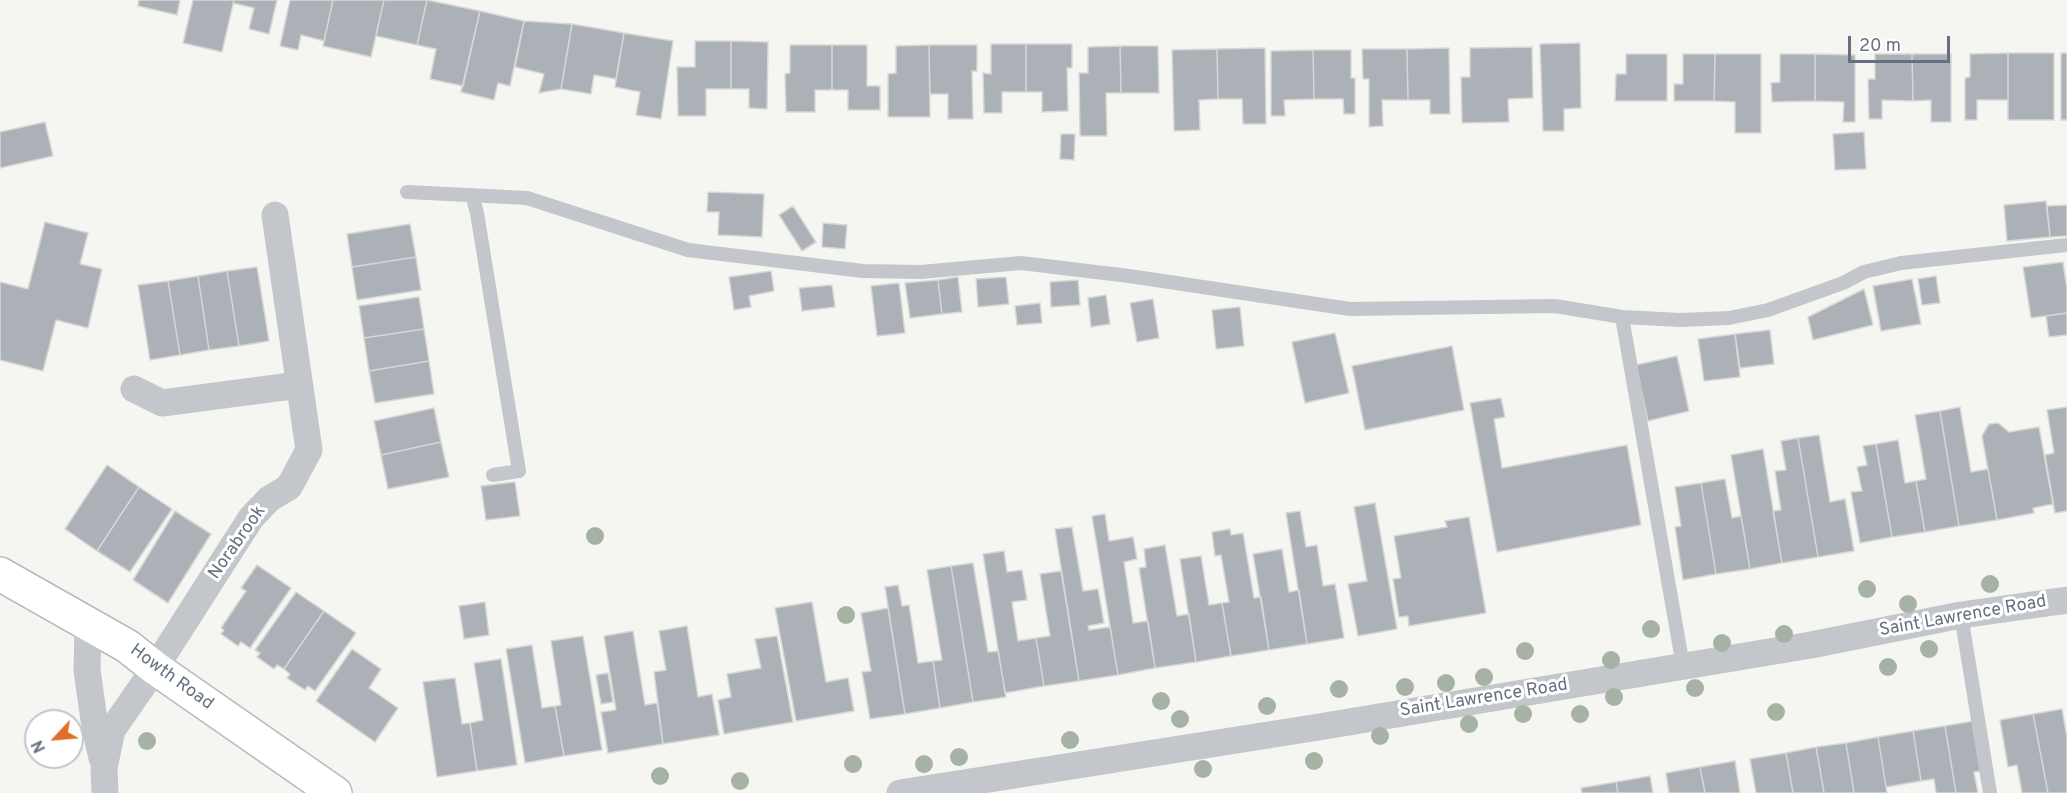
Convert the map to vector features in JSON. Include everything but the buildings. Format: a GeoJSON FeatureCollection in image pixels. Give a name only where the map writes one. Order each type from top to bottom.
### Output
{"type":"FeatureCollection","features":[{"type":"Feature","properties":{"kind":"main road","name":"Howth Road"},"geometry":{"type":"LineString","coordinates":[[0,574],[127,646],[155,668],[335,793]]}},
{"type":"Feature","properties":{"kind":"street","name":"Norabrook"},"geometry":{"type":"LineString","coordinates":[[105,781],[112,730],[155,668],[251,518],[269,499],[289,486],[300,470],[309,450],[275,215]]}},
{"type":"Feature","properties":{"kind":"street"},"geometry":{"type":"LineString","coordinates":[[134,389],[162,403],[299,385]]}},
{"type":"Feature","properties":{"kind":"street","name":"Saint Lawrence Road"},"geometry":{"type":"LineString","coordinates":[[900,793],[1319,727],[1811,645],[1961,615],[2067,600]]}},
{"type":"Feature","properties":{"kind":"street"},"geometry":{"type":"LineString","coordinates":[[88,625],[87,670],[105,781]]}},
{"type":"Feature","properties":{"kind":"lane"},"geometry":{"type":"LineString","coordinates":[[406,192],[527,198],[688,250],[822,267],[863,271],[921,272],[1021,263],[1350,309],[1555,306],[1622,317],[1681,320],[1730,318],[1768,310],[1843,283],[1864,272],[1901,263],[2067,245]]}},
{"type":"Feature","properties":{"kind":"lane"},"geometry":{"type":"LineString","coordinates":[[472,195],[477,213],[519,471],[493,475]]}},
{"type":"Feature","properties":{"kind":"lane"},"geometry":{"type":"LineString","coordinates":[[1622,317],[1683,666]]}},
{"type":"Feature","properties":{"kind":"lane"},"geometry":{"type":"LineString","coordinates":[[1961,615],[1990,793]]}}]}
